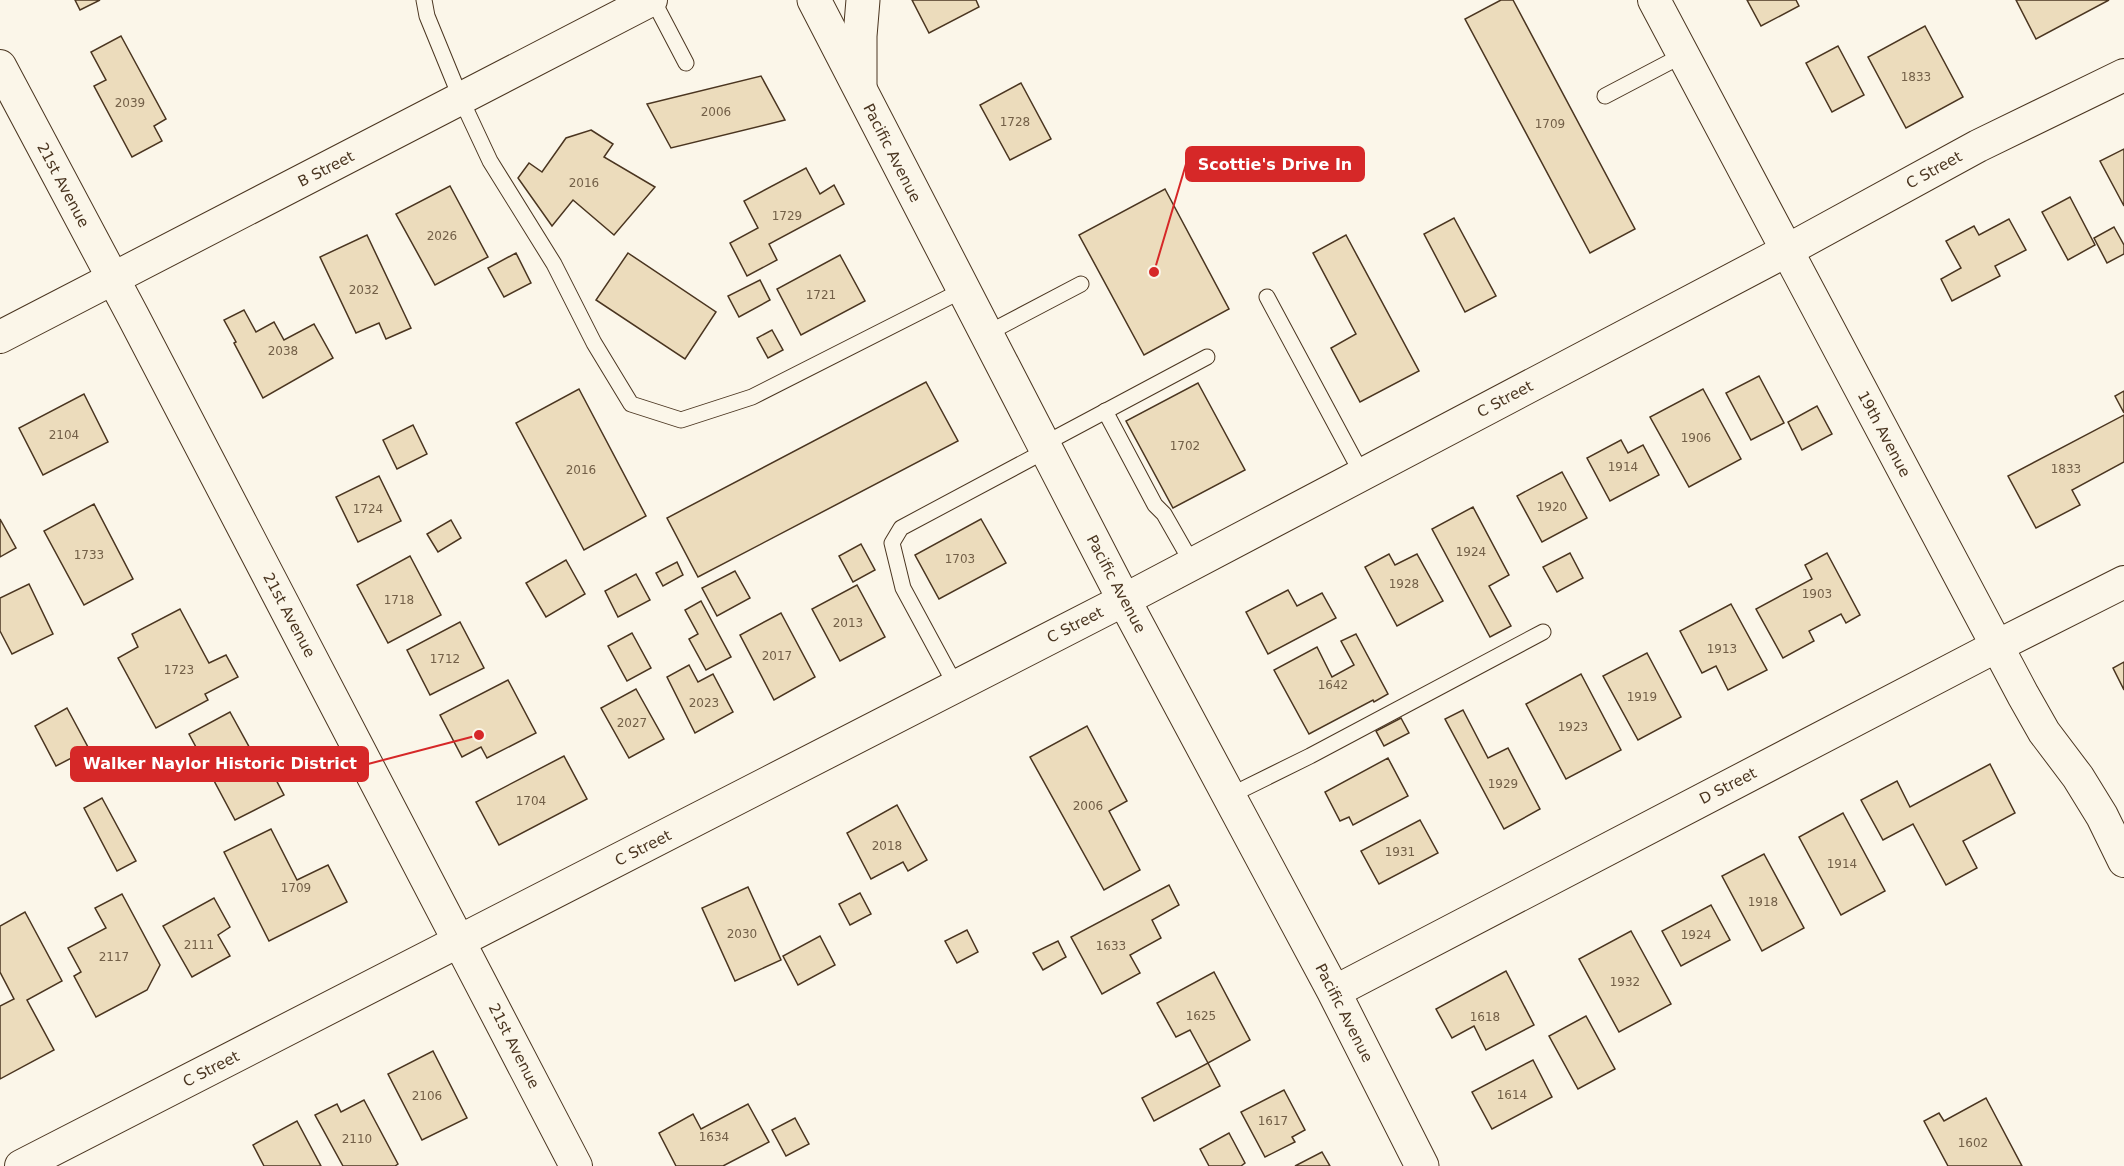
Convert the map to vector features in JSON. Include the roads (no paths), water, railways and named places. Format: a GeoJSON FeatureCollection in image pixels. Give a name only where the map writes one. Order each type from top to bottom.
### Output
{"type":"FeatureCollection","features":[{"type":"Feature","properties":{"kind":"main road","name":"Pacific Avenue"},"geometry":{"type":"LineString","coordinates":[[814,0],[1124,600],[1334,992],[1422,1166]]}},
{"type":"Feature","properties":{"kind":"main road"},"geometry":{"type":"LineString","coordinates":[[860,89],[863,0]]}},
{"type":"Feature","properties":{"kind":"street","name":"B Street"},"geometry":{"type":"LineString","coordinates":[[0,337],[652,0]]}},
{"type":"Feature","properties":{"kind":"street","name":"19th Avenue"},"geometry":{"type":"LineString","coordinates":[[1654,0],[1996,646],[2044,732],[2078,777],[2102,816],[2124,861]]}},
{"type":"Feature","properties":{"kind":"street","name":"21st Avenue"},"geometry":{"type":"LineString","coordinates":[[0,66],[576,1166]]}},
{"type":"Feature","properties":{"kind":"street","name":"C Street"},"geometry":{"type":"LineString","coordinates":[[21,1166],[1124,600],[1786,251],[1978,147],[2124,75]]}},
{"type":"Feature","properties":{"kind":"street","name":"D Street"},"geometry":{"type":"LineString","coordinates":[[1334,992],[1996,646],[2124,582]]}},
{"type":"Feature","properties":{"kind":"lane"},"geometry":{"type":"LineString","coordinates":[[424,0],[427,16],[461,99],[490,161],[554,264],[594,343],[631,404],[681,420],[752,397],[963,290]]}},
{"type":"Feature","properties":{"kind":"lane"},"geometry":{"type":"LineString","coordinates":[[652,0],[686,63]]}},
{"type":"Feature","properties":{"kind":"lane"},"geometry":{"type":"LineString","coordinates":[[1605,96],[1683,55]]}},
{"type":"Feature","properties":{"kind":"lane"},"geometry":{"type":"LineString","coordinates":[[986,334],[1081,284]]}},
{"type":"Feature","properties":{"kind":"lane"},"geometry":{"type":"LineString","coordinates":[[1267,297],[1362,474]]}},
{"type":"Feature","properties":{"kind":"lane"},"geometry":{"type":"LineString","coordinates":[[956,686],[903,588],[892,543],[901,528],[1105,411],[1207,357]]}},
{"type":"Feature","properties":{"kind":"lane"},"geometry":{"type":"LineString","coordinates":[[1105,411],[1155,505],[1164,514],[1192,563]]}},
{"type":"Feature","properties":{"kind":"lane"},"geometry":{"type":"LineString","coordinates":[[1229,796],[1301,761],[1543,632]]}},
{"type":"Feature","properties":{"kind":"place","name":"Scottie's Drive In"},"geometry":{"type":"Point","coordinates":[1154,272]}},
{"type":"Feature","properties":{"kind":"place","name":"Walker Naylor Historic District"},"geometry":{"type":"Point","coordinates":[479,735]}}]}
